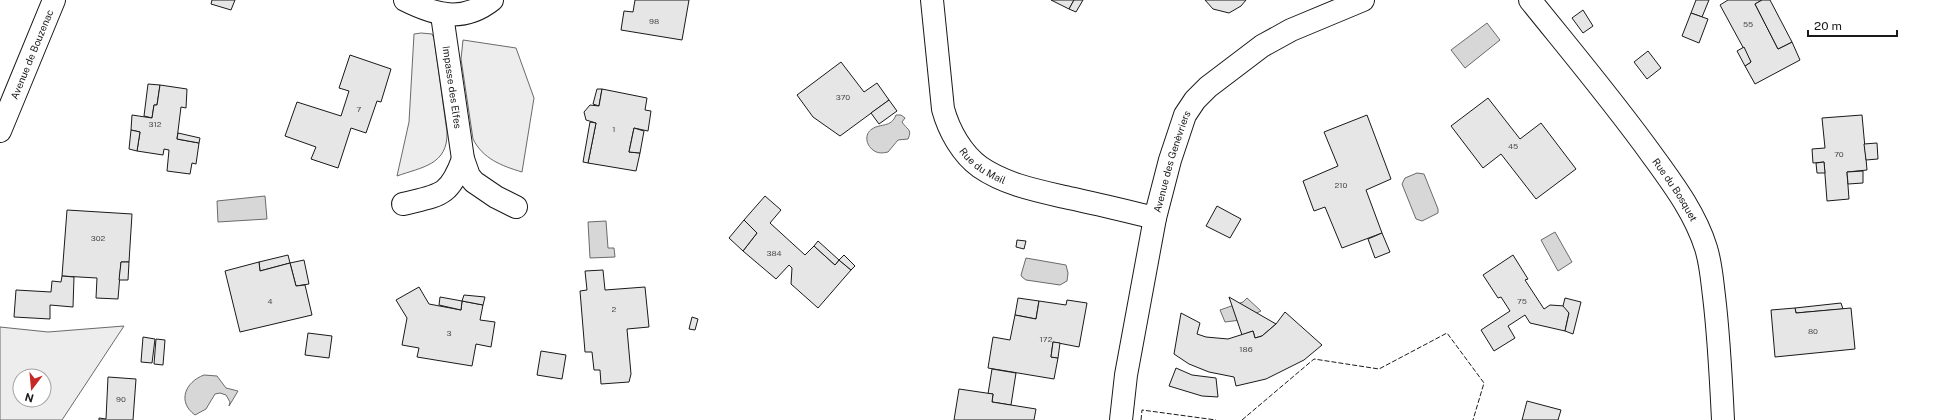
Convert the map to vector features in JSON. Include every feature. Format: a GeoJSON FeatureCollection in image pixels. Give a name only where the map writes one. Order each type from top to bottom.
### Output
{"type":"FeatureCollection","features":[{"type":"Feature","properties":{"kind":"street","name":"Avenue de Bouzenac"},"geometry":{"type":"LineString","coordinates":[[0,131],[54,0]]}},
{"type":"Feature","properties":{"kind":"street"},"geometry":{"type":"LineString","coordinates":[[405,0],[430,12],[460,15],[477,9],[492,0]]}},
{"type":"Feature","properties":{"kind":"street","name":"Rue du Mail"},"geometry":{"type":"LineString","coordinates":[[932,0],[943,109],[947,124],[965,153],[979,166],[994,175],[1033,189],[1155,218]]}},
{"type":"Feature","properties":{"kind":"street","name":"Avenue des Genèvriers"},"geometry":{"type":"LineString","coordinates":[[1121,420],[1126,375],[1155,218],[1177,138],[1185,115],[1195,100],[1208,87],[1262,46],[1291,30],[1363,0]]}},
{"type":"Feature","properties":{"kind":"street","name":"Rue du Bosquet"},"geometry":{"type":"LineString","coordinates":[[1530,0],[1626,119],[1678,191],[1697,223],[1707,249],[1711,270],[1718,329],[1723,420]]}},
{"type":"Feature","properties":{"kind":"street","name":"Impasse des Elfes"},"geometry":{"type":"LineString","coordinates":[[442,14],[463,159],[469,176],[474,182],[496,197],[516,207]]}},
{"type":"Feature","properties":{"kind":"street","name":"Impasse des Elfes"},"geometry":{"type":"LineString","coordinates":[[403,204],[437,195],[449,187],[457,176],[463,159]]}},
{"type":"Feature","properties":{"kind":"shaded area"},"geometry":{"type":"Polygon","coordinates":[[[1487,23],[1500,40],[1465,68],[1451,50],[1487,23]]]}},
{"type":"Feature","properties":{"kind":"shaded area"},"geometry":{"type":"Polygon","coordinates":[[[414,34],[432,34],[434,38],[447,132],[446,143],[443,152],[432,163],[397,176],[409,122],[414,34]]]}},
{"type":"Feature","properties":{"kind":"shaded area"},"geometry":{"type":"Polygon","coordinates":[[[463,40],[516,48],[534,98],[522,172],[500,164],[488,157],[477,146],[473,139],[461,59],[463,40]]]}},
{"type":"Feature","properties":{"kind":"shaded area"},"geometry":{"type":"Polygon","coordinates":[[[896,115],[901,115],[905,118],[902,122],[910,133],[908,139],[898,140],[888,152],[880,153],[875,151],[867,142],[869,131],[875,127],[889,124],[896,115]]]}},
{"type":"Feature","properties":{"kind":"shaded area"},"geometry":{"type":"Polygon","coordinates":[[[1417,173],[1424,174],[1438,209],[1438,213],[1422,221],[1416,219],[1402,184],[1405,178],[1417,173]]]}},
{"type":"Feature","properties":{"kind":"shaded area"},"geometry":{"type":"Polygon","coordinates":[[[265,196],[267,219],[218,222],[217,201],[265,196]]]}},
{"type":"Feature","properties":{"kind":"shaded area"},"geometry":{"type":"Polygon","coordinates":[[[606,221],[608,248],[614,248],[615,257],[590,258],[588,222],[606,221]]]}},
{"type":"Feature","properties":{"kind":"shaded area"},"geometry":{"type":"Polygon","coordinates":[[[1555,232],[1572,262],[1558,271],[1541,240],[1555,232]]]}},
{"type":"Feature","properties":{"kind":"shaded area"},"geometry":{"type":"Polygon","coordinates":[[[1026,258],[1066,265],[1068,273],[1067,281],[1060,285],[1026,280],[1021,275],[1026,258]]]}},
{"type":"Feature","properties":{"kind":"shaded area"},"geometry":{"type":"Polygon","coordinates":[[[1247,298],[1261,311],[1241,320],[1225,322],[1220,310],[1243,302],[1247,298]]]}},
{"type":"Feature","properties":{"kind":"shaded area"},"geometry":{"type":"Polygon","coordinates":[[[124,326],[62,420],[0,420],[0,327],[48,332],[124,326]]]}},
{"type":"Feature","properties":{"kind":"shaded area"},"geometry":{"type":"Polygon","coordinates":[[[204,375],[217,376],[226,388],[238,391],[229,406],[230,402],[226,395],[220,393],[215,394],[206,409],[195,415],[189,410],[186,404],[186,393],[192,382],[204,375]]]}},
{"type":"Feature","properties":{"kind":"building"},"geometry":{"type":"Polygon","coordinates":[[[212,0],[235,0],[231,10],[211,4],[212,0]]]}},
{"type":"Feature","properties":{"kind":"building"},"geometry":{"type":"Polygon","coordinates":[[[635,0],[689,0],[682,40],[621,30],[624,11],[633,12],[635,0]]]}},
{"type":"Feature","properties":{"kind":"building"},"geometry":{"type":"Polygon","coordinates":[[[1051,0],[1074,0],[1069,9],[1051,0]]]}},
{"type":"Feature","properties":{"kind":"building"},"geometry":{"type":"Polygon","coordinates":[[[1074,0],[1083,0],[1076,12],[1069,9],[1074,0]]]}},
{"type":"Feature","properties":{"kind":"building"},"geometry":{"type":"Polygon","coordinates":[[[1205,0],[1246,0],[1241,6],[1229,13],[1213,9],[1205,0]]]}},
{"type":"Feature","properties":{"kind":"building"},"geometry":{"type":"Polygon","coordinates":[[[1696,0],[1709,0],[1702,17],[1691,13],[1696,0]]]}},
{"type":"Feature","properties":{"kind":"building"},"geometry":{"type":"Polygon","coordinates":[[[1728,0],[1762,0],[1755,4],[1778,49],[1792,42],[1800,60],[1755,84],[1745,66],[1751,62],[1720,5],[1728,0]]]}},
{"type":"Feature","properties":{"kind":"building"},"geometry":{"type":"Polygon","coordinates":[[[1762,0],[1770,0],[1792,42],[1778,49],[1755,4],[1762,0]]]}},
{"type":"Feature","properties":{"kind":"building"},"geometry":{"type":"Polygon","coordinates":[[[1583,10],[1593,26],[1583,33],[1572,18],[1583,10]]]}},
{"type":"Feature","properties":{"kind":"building"},"geometry":{"type":"Polygon","coordinates":[[[1691,13],[1708,19],[1699,43],[1682,36],[1691,13]]]}},
{"type":"Feature","properties":{"kind":"building"},"geometry":{"type":"Polygon","coordinates":[[[1744,47],[1751,62],[1745,66],[1737,51],[1744,47]]]}},
{"type":"Feature","properties":{"kind":"building"},"geometry":{"type":"Polygon","coordinates":[[[1648,51],[1661,68],[1647,79],[1634,62],[1648,51]]]}},
{"type":"Feature","properties":{"kind":"building"},"geometry":{"type":"Polygon","coordinates":[[[350,55],[391,69],[381,102],[377,101],[366,133],[351,128],[338,168],[311,159],[316,147],[285,136],[297,102],[341,116],[349,91],[339,88],[350,55]]]}},
{"type":"Feature","properties":{"kind":"building"},"geometry":{"type":"Polygon","coordinates":[[[841,62],[864,92],[877,83],[889,100],[840,136],[813,117],[797,95],[841,62]]]}},
{"type":"Feature","properties":{"kind":"building"},"geometry":{"type":"Polygon","coordinates":[[[148,84],[160,85],[157,105],[154,105],[152,118],[144,116],[148,84]]]}},
{"type":"Feature","properties":{"kind":"building"},"geometry":{"type":"Polygon","coordinates":[[[160,85],[187,89],[186,108],[181,107],[177,139],[199,143],[196,164],[192,163],[190,174],[167,171],[169,150],[164,149],[163,155],[137,151],[140,132],[131,130],[132,115],[152,118],[154,105],[157,105],[160,85]]]}},
{"type":"Feature","properties":{"kind":"building"},"geometry":{"type":"Polygon","coordinates":[[[597,89],[602,89],[599,106],[593,104],[597,89]]]}},
{"type":"Feature","properties":{"kind":"building"},"geometry":{"type":"Polygon","coordinates":[[[602,89],[647,98],[645,110],[651,111],[648,131],[634,128],[629,152],[640,153],[636,171],[588,163],[596,123],[586,120],[584,112],[590,105],[599,106],[602,89]]]}},
{"type":"Feature","properties":{"kind":"building"},"geometry":{"type":"Polygon","coordinates":[[[1488,98],[1520,139],[1541,123],[1576,169],[1536,199],[1501,154],[1483,168],[1451,126],[1488,98]]]}},
{"type":"Feature","properties":{"kind":"building"},"geometry":{"type":"Polygon","coordinates":[[[889,100],[897,111],[879,124],[871,113],[889,100]]]}},
{"type":"Feature","properties":{"kind":"building"},"geometry":{"type":"Polygon","coordinates":[[[1367,115],[1391,179],[1366,190],[1382,233],[1342,248],[1325,207],[1314,211],[1303,181],[1338,166],[1324,132],[1367,115]]]}},
{"type":"Feature","properties":{"kind":"building"},"geometry":{"type":"Polygon","coordinates":[[[1862,115],[1867,170],[1847,172],[1849,199],[1827,201],[1824,162],[1813,163],[1812,149],[1825,148],[1822,118],[1862,115]]]}},
{"type":"Feature","properties":{"kind":"building"},"geometry":{"type":"Polygon","coordinates":[[[590,122],[596,123],[588,163],[583,162],[590,122]]]}},
{"type":"Feature","properties":{"kind":"building"},"geometry":{"type":"Polygon","coordinates":[[[634,128],[644,131],[640,153],[629,152],[634,128]]]}},
{"type":"Feature","properties":{"kind":"building"},"geometry":{"type":"Polygon","coordinates":[[[131,130],[140,132],[137,151],[129,149],[131,130]]]}},
{"type":"Feature","properties":{"kind":"building"},"geometry":{"type":"Polygon","coordinates":[[[178,133],[200,138],[199,143],[177,139],[178,133]]]}},
{"type":"Feature","properties":{"kind":"building"},"geometry":{"type":"Polygon","coordinates":[[[1877,143],[1878,159],[1866,160],[1864,144],[1877,143]]]}},
{"type":"Feature","properties":{"kind":"building"},"geometry":{"type":"Polygon","coordinates":[[[1824,162],[1825,173],[1817,173],[1816,163],[1824,162]]]}},
{"type":"Feature","properties":{"kind":"building"},"geometry":{"type":"Polygon","coordinates":[[[1863,171],[1863,183],[1848,184],[1847,172],[1863,171]]]}},
{"type":"Feature","properties":{"kind":"building"},"geometry":{"type":"Polygon","coordinates":[[[765,196],[781,210],[770,223],[805,255],[814,246],[835,265],[839,260],[851,270],[818,308],[791,284],[792,268],[789,265],[776,279],[743,251],[757,233],[744,220],[765,196]]]}},
{"type":"Feature","properties":{"kind":"building"},"geometry":{"type":"Polygon","coordinates":[[[1217,206],[1241,219],[1230,238],[1206,226],[1217,206]]]}},
{"type":"Feature","properties":{"kind":"building"},"geometry":{"type":"Polygon","coordinates":[[[67,210],[132,214],[129,262],[121,262],[118,299],[96,298],[97,278],[62,276],[67,210]]]}},
{"type":"Feature","properties":{"kind":"building"},"geometry":{"type":"Polygon","coordinates":[[[744,220],[757,233],[743,251],[729,238],[744,220]]]}},
{"type":"Feature","properties":{"kind":"building"},"geometry":{"type":"Polygon","coordinates":[[[1382,233],[1390,252],[1375,258],[1368,239],[1382,233]]]}},
{"type":"Feature","properties":{"kind":"building"},"geometry":{"type":"Polygon","coordinates":[[[1017,240],[1026,241],[1024,249],[1016,247],[1017,240]]]}},
{"type":"Feature","properties":{"kind":"building"},"geometry":{"type":"Polygon","coordinates":[[[818,241],[839,260],[835,265],[814,246],[818,241]]]}},
{"type":"Feature","properties":{"kind":"building"},"geometry":{"type":"Polygon","coordinates":[[[288,255],[290,263],[260,271],[259,262],[288,255]]]}},
{"type":"Feature","properties":{"kind":"building"},"geometry":{"type":"Polygon","coordinates":[[[844,255],[855,266],[851,270],[839,260],[844,255]]]}},
{"type":"Feature","properties":{"kind":"building"},"geometry":{"type":"Polygon","coordinates":[[[1513,255],[1528,279],[1525,280],[1544,309],[1550,305],[1565,306],[1569,313],[1565,331],[1530,323],[1525,315],[1508,326],[1515,338],[1494,351],[1481,330],[1510,311],[1501,297],[1498,298],[1483,275],[1513,255]]]}},
{"type":"Feature","properties":{"kind":"building"},"geometry":{"type":"Polygon","coordinates":[[[304,260],[309,284],[296,286],[290,263],[304,260]]]}},
{"type":"Feature","properties":{"kind":"building"},"geometry":{"type":"Polygon","coordinates":[[[121,262],[129,262],[128,280],[119,280],[121,262]]]}},
{"type":"Feature","properties":{"kind":"building"},"geometry":{"type":"Polygon","coordinates":[[[259,262],[260,271],[290,263],[296,286],[305,285],[312,315],[240,332],[225,271],[259,262]]]}},
{"type":"Feature","properties":{"kind":"building"},"geometry":{"type":"Polygon","coordinates":[[[603,270],[605,290],[645,287],[649,327],[627,329],[631,374],[629,382],[601,384],[600,370],[594,370],[592,352],[585,352],[580,291],[587,290],[585,271],[603,270]]]}},
{"type":"Feature","properties":{"kind":"building"},"geometry":{"type":"Polygon","coordinates":[[[62,276],[74,277],[73,307],[50,305],[50,319],[14,317],[16,290],[51,292],[52,281],[61,282],[62,276]]]}},
{"type":"Feature","properties":{"kind":"building"},"geometry":{"type":"Polygon","coordinates":[[[419,287],[429,304],[461,310],[462,301],[483,305],[480,320],[495,322],[491,347],[476,344],[472,366],[417,357],[419,348],[402,345],[407,318],[396,300],[419,287]]]}},
{"type":"Feature","properties":{"kind":"building"},"geometry":{"type":"Polygon","coordinates":[[[464,295],[485,297],[483,305],[462,301],[464,295]]]}},
{"type":"Feature","properties":{"kind":"building"},"geometry":{"type":"Polygon","coordinates":[[[440,297],[462,301],[461,310],[439,305],[440,297]]]}},
{"type":"Feature","properties":{"kind":"building"},"geometry":{"type":"Polygon","coordinates":[[[1229,297],[1276,324],[1262,336],[1255,338],[1253,331],[1242,335],[1229,297]]]}},
{"type":"Feature","properties":{"kind":"building"},"geometry":{"type":"Polygon","coordinates":[[[1018,298],[1039,301],[1036,319],[1015,315],[1018,298]]]}},
{"type":"Feature","properties":{"kind":"building"},"geometry":{"type":"Polygon","coordinates":[[[1565,298],[1581,302],[1573,334],[1565,331],[1569,313],[1563,306],[1565,298]]]}},
{"type":"Feature","properties":{"kind":"building"},"geometry":{"type":"Polygon","coordinates":[[[1067,300],[1087,303],[1079,347],[1053,342],[1051,357],[1058,358],[1054,379],[988,368],[993,337],[1010,340],[1015,315],[1036,319],[1039,301],[1066,305],[1067,300]]]}},
{"type":"Feature","properties":{"kind":"building"},"geometry":{"type":"Polygon","coordinates":[[[1841,303],[1843,309],[1796,313],[1795,308],[1841,303]]]}},
{"type":"Feature","properties":{"kind":"building"},"geometry":{"type":"Polygon","coordinates":[[[1795,308],[1796,313],[1851,308],[1855,349],[1775,357],[1771,310],[1795,308]]]}},
{"type":"Feature","properties":{"kind":"building"},"geometry":{"type":"Polygon","coordinates":[[[1285,312],[1322,345],[1304,360],[1266,379],[1236,386],[1234,377],[1209,372],[1189,364],[1174,354],[1181,313],[1200,323],[1197,334],[1206,337],[1228,339],[1253,331],[1255,338],[1262,336],[1276,324],[1285,312]]]}},
{"type":"Feature","properties":{"kind":"building"},"geometry":{"type":"Polygon","coordinates":[[[692,317],[698,319],[695,330],[689,329],[692,317]]]}},
{"type":"Feature","properties":{"kind":"building"},"geometry":{"type":"Polygon","coordinates":[[[308,333],[332,336],[329,358],[305,355],[308,333]]]}},
{"type":"Feature","properties":{"kind":"building"},"geometry":{"type":"Polygon","coordinates":[[[143,337],[155,339],[152,363],[141,362],[143,337]]]}},
{"type":"Feature","properties":{"kind":"building"},"geometry":{"type":"Polygon","coordinates":[[[156,339],[165,340],[163,365],[154,364],[156,339]]]}},
{"type":"Feature","properties":{"kind":"building"},"geometry":{"type":"Polygon","coordinates":[[[1053,342],[1060,343],[1058,358],[1051,357],[1053,342]]]}},
{"type":"Feature","properties":{"kind":"building"},"geometry":{"type":"Polygon","coordinates":[[[541,351],[566,355],[562,379],[537,375],[541,351]]]}},
{"type":"Feature","properties":{"kind":"building"},"geometry":{"type":"Polygon","coordinates":[[[1176,368],[1192,375],[1216,378],[1218,397],[1202,396],[1169,386],[1176,368]]]}},
{"type":"Feature","properties":{"kind":"building"},"geometry":{"type":"Polygon","coordinates":[[[992,369],[1016,373],[1011,405],[992,402],[993,394],[988,394],[992,369]]]}},
{"type":"Feature","properties":{"kind":"building"},"geometry":{"type":"Polygon","coordinates":[[[108,377],[136,379],[133,420],[99,420],[99,418],[106,419],[108,377]]]}},
{"type":"Feature","properties":{"kind":"building"},"geometry":{"type":"Polygon","coordinates":[[[959,389],[993,394],[992,402],[1036,409],[1034,420],[954,420],[959,389]]]}},
{"type":"Feature","properties":{"kind":"building"},"geometry":{"type":"Polygon","coordinates":[[[1527,401],[1561,410],[1558,420],[1522,420],[1527,401]]]}},
{"type":"Feature","properties":{"kind":"fence"},"geometry":{"type":"LineString","coordinates":[[1242,420],[1314,359],[1379,369],[1447,333],[1484,383],[1473,420]]}},
{"type":"Feature","properties":{"kind":"fence"},"geometry":{"type":"LineString","coordinates":[[1141,420],[1142,410],[1216,420]]}}]}
